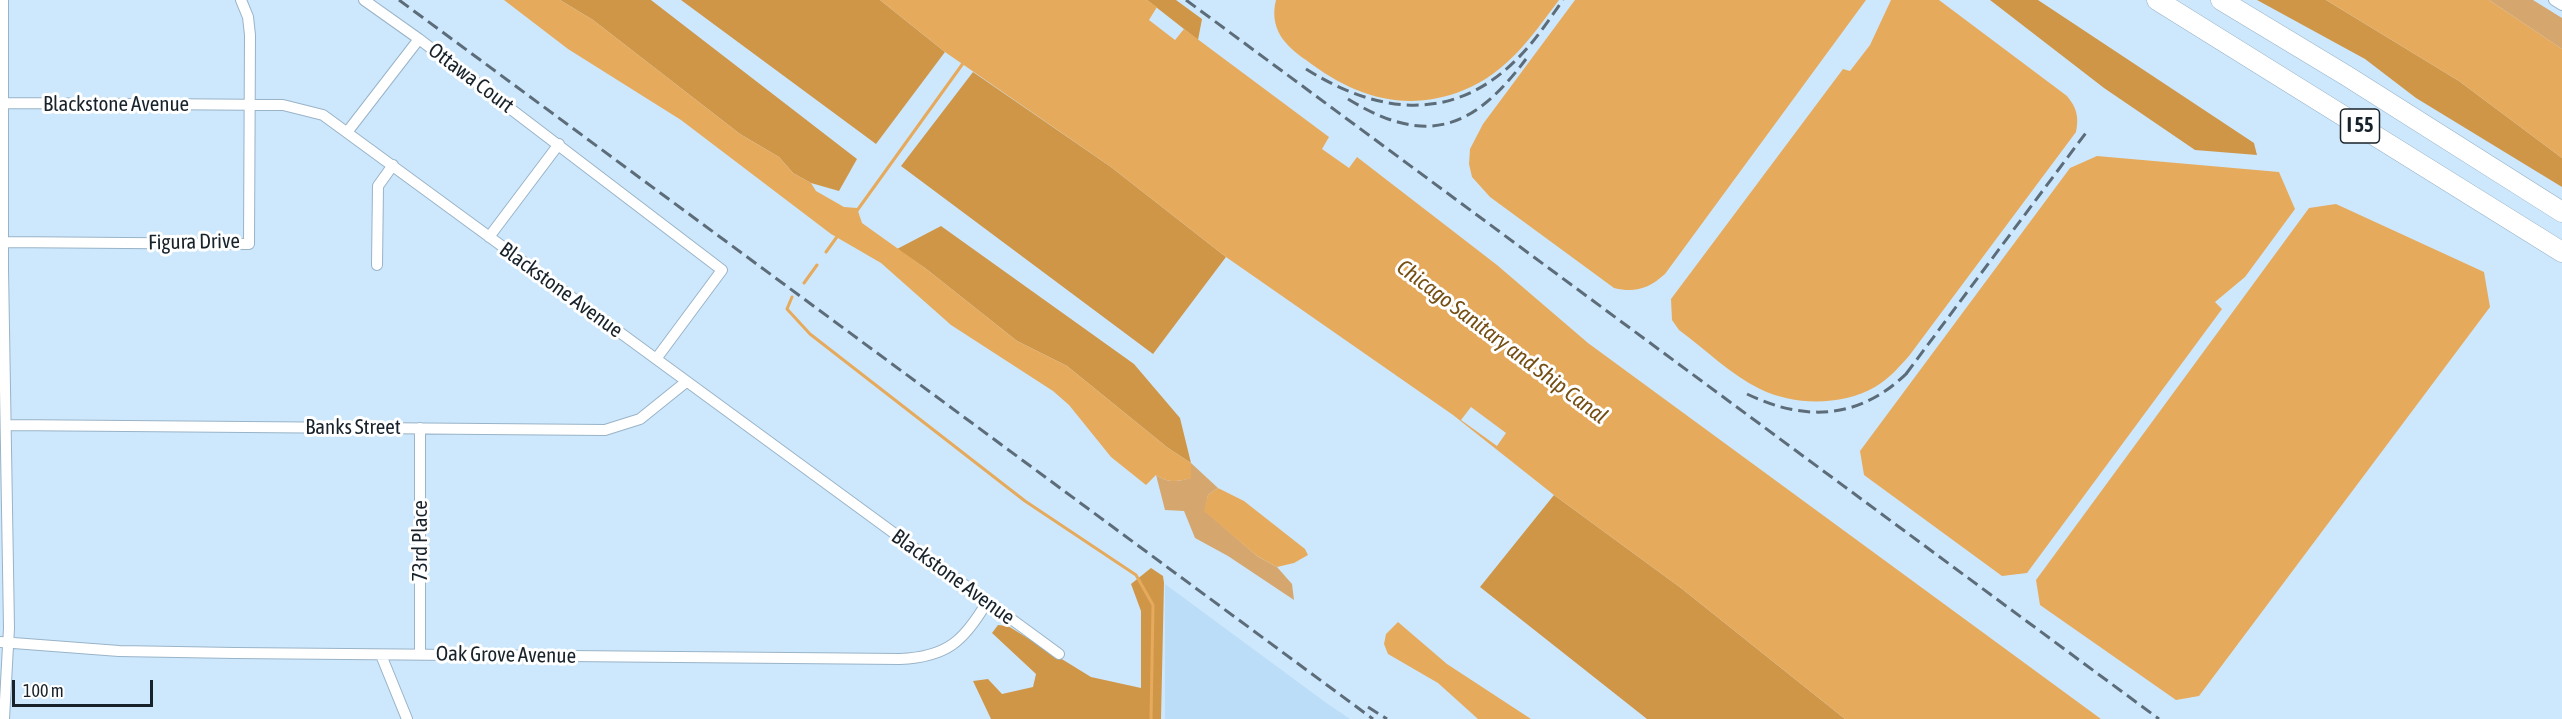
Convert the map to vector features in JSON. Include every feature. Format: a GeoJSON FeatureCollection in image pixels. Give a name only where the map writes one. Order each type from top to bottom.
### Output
{"type":"FeatureCollection","features":[{"type":"Feature","properties":{"kind":"highway","name":"I 55"},"geometry":{"type":"LineString","coordinates":[[2157,0],[2562,252]]}},
{"type":"Feature","properties":{"kind":"highway","name":"I 55"},"geometry":{"type":"LineString","coordinates":[[2221,0],[2348,76],[2562,212]]}},
{"type":"Feature","properties":{"kind":"street"},"geometry":{"type":"LineString","coordinates":[[3,0],[1,269],[2,410],[6,425],[4,719]]}},
{"type":"Feature","properties":{"kind":"street"},"geometry":{"type":"LineString","coordinates":[[241,0],[249,26],[249,104]]}},
{"type":"Feature","properties":{"kind":"street"},"geometry":{"type":"LineString","coordinates":[[364,0],[419,39]]}},
{"type":"Feature","properties":{"kind":"street"},"geometry":{"type":"LineString","coordinates":[[2554,0],[2562,5]]}},
{"type":"Feature","properties":{"kind":"street","name":"Ottawa Court"},"geometry":{"type":"LineString","coordinates":[[348,131],[419,39],[722,270],[656,359]]}},
{"type":"Feature","properties":{"kind":"street","name":"Blackstone Avenue"},"geometry":{"type":"LineString","coordinates":[[3,103],[283,105],[324,115],[1059,654]]}},
{"type":"Feature","properties":{"kind":"street","name":"Figura Drive"},"geometry":{"type":"LineString","coordinates":[[3,242],[249,244],[249,104]]}},
{"type":"Feature","properties":{"kind":"street"},"geometry":{"type":"LineString","coordinates":[[489,237],[559,144]]}},
{"type":"Feature","properties":{"kind":"street"},"geometry":{"type":"LineString","coordinates":[[377,265],[378,186],[393,165]]}},
{"type":"Feature","properties":{"kind":"street","name":"Banks Street"},"geometry":{"type":"LineString","coordinates":[[6,425],[613,429],[640,419],[686,382]]}},
{"type":"Feature","properties":{"kind":"street","name":"73rd Place"},"geometry":{"type":"LineString","coordinates":[[420,428],[420,654]]}},
{"type":"Feature","properties":{"kind":"street","name":"Oak Grove Avenue"},"geometry":{"type":"LineString","coordinates":[[4,642],[119,651],[910,659],[939,652],[960,640],[987,602]]}},
{"type":"Feature","properties":{"kind":"street"},"geometry":{"type":"LineString","coordinates":[[381,655],[407,719]]}},
{"type":"Feature","properties":{"kind":"shaded area"},"geometry":{"type":"Polygon","coordinates":[[[560,0],[651,0],[857,159],[839,191],[811,183],[793,173],[779,157],[740,134],[593,20],[560,0]]]}},
{"type":"Feature","properties":{"kind":"shaded area"},"geometry":{"type":"Polygon","coordinates":[[[681,0],[880,0],[945,52],[876,144],[681,0]]]}},
{"type":"Feature","properties":{"kind":"shaded area"},"geometry":{"type":"Polygon","coordinates":[[[1147,0],[1176,0],[1202,19],[1198,40],[1147,0]]]}},
{"type":"Feature","properties":{"kind":"shaded area"},"geometry":{"type":"Polygon","coordinates":[[[1990,0],[2038,0],[2254,143],[2257,155],[2195,150],[2104,88],[1990,0]]]}},
{"type":"Feature","properties":{"kind":"shaded area"},"geometry":{"type":"Polygon","coordinates":[[[2257,0],[2326,0],[2459,81],[2562,158],[2562,187],[2416,98],[2365,59],[2257,0]]]}},
{"type":"Feature","properties":{"kind":"shaded area"},"geometry":{"type":"Polygon","coordinates":[[[2489,0],[2533,0],[2562,18],[2562,49],[2489,0]]]}},
{"type":"Feature","properties":{"kind":"shaded area"},"geometry":{"type":"Polygon","coordinates":[[[973,72],[1111,167],[1226,257],[1153,354],[901,166],[973,72]]]}},
{"type":"Feature","properties":{"kind":"shaded area"},"geometry":{"type":"Polygon","coordinates":[[[941,226],[1134,364],[1180,418],[1191,463],[1168,448],[1067,366],[1017,341],[925,268],[897,249],[941,226]]]}},
{"type":"Feature","properties":{"kind":"shaded area"},"geometry":{"type":"Polygon","coordinates":[[[1191,463],[1218,488],[1208,495],[1205,511],[1257,556],[1277,567],[1292,584],[1294,600],[1228,556],[1195,538],[1184,511],[1165,510],[1156,475],[1173,481],[1190,478],[1191,463]]]}},
{"type":"Feature","properties":{"kind":"shaded area"},"geometry":{"type":"Polygon","coordinates":[[[1554,495],[1681,588],[1845,719],[1647,719],[1480,587],[1554,495]]]}},
{"type":"Feature","properties":{"kind":"shaded area"},"geometry":{"type":"Polygon","coordinates":[[[1151,568],[1163,576],[1164,583],[1161,719],[991,719],[973,681],[988,679],[1002,694],[1033,687],[1036,674],[992,633],[998,625],[1008,626],[1091,677],[1141,688],[1141,611],[1131,584],[1151,568]]]}},
{"type":"Feature","properties":{"kind":"shaded area"},"geometry":{"type":"Polygon","coordinates":[[[1165,584],[1325,702],[1350,719],[1165,719],[1165,584]]]}},
{"type":"Feature","properties":{"kind":"water"},"geometry":{"type":"Polygon","coordinates":[[[504,0],[560,0],[593,20],[740,134],[779,157],[793,173],[811,183],[816,191],[844,207],[857,208],[862,223],[925,268],[1017,341],[1067,366],[1168,448],[1191,463],[1191,478],[1173,481],[1156,475],[1146,485],[1111,457],[1069,405],[1053,391],[951,325],[881,263],[831,234],[681,120],[568,49],[504,0]]]}},
{"type":"Feature","properties":{"kind":"water","name":"Chicago Sanitary and Ship Canal"},"geometry":{"type":"Polygon","coordinates":[[[880,0],[1147,0],[1157,7],[1149,20],[1175,40],[1184,29],[1329,137],[1322,149],[1349,168],[1357,157],[1497,265],[1588,343],[2101,719],[1845,719],[1681,588],[1554,495],[1453,415],[1226,257],[1111,167],[945,52],[880,0]]]}},
{"type":"Feature","properties":{"kind":"water"},"geometry":{"type":"Polygon","coordinates":[[[1276,0],[1559,0],[1518,52],[1493,74],[1464,90],[1442,97],[1400,101],[1361,92],[1324,73],[1298,54],[1280,35],[1275,19],[1276,0]]]}},
{"type":"Feature","properties":{"kind":"water"},"geometry":{"type":"Polygon","coordinates":[[[1575,0],[1866,0],[1665,274],[1653,283],[1635,290],[1614,288],[1490,197],[1472,177],[1469,164],[1470,149],[1483,124],[1575,0]]]}},
{"type":"Feature","properties":{"kind":"water"},"geometry":{"type":"Polygon","coordinates":[[[1891,0],[1939,0],[2067,96],[2076,113],[2076,132],[1909,356],[1889,377],[1875,387],[1848,398],[1818,402],[1788,399],[1760,389],[1739,377],[1679,330],[1672,320],[1671,299],[1843,69],[1850,71],[1870,45],[1891,0]]]}},
{"type":"Feature","properties":{"kind":"water"},"geometry":{"type":"Polygon","coordinates":[[[2326,0],[2489,0],[2562,49],[2562,158],[2459,81],[2326,0]]]}},
{"type":"Feature","properties":{"kind":"water"},"geometry":{"type":"Polygon","coordinates":[[[2097,156],[2279,172],[2295,209],[2245,277],[2215,302],[2222,309],[2027,573],[2002,576],[1864,475],[1860,451],[2070,168],[2097,156]]]}},
{"type":"Feature","properties":{"kind":"water"},"geometry":{"type":"Polygon","coordinates":[[[2336,204],[2484,272],[2490,307],[2199,696],[2176,700],[2040,605],[2036,580],[2309,208],[2336,204]]]}},
{"type":"Feature","properties":{"kind":"water"},"geometry":{"type":"Polygon","coordinates":[[[1218,488],[1244,501],[1305,549],[1308,555],[1294,563],[1277,567],[1257,556],[1204,511],[1208,495],[1218,488]]]}},
{"type":"Feature","properties":{"kind":"water"},"geometry":{"type":"Polygon","coordinates":[[[1398,622],[1447,664],[1531,719],[1478,719],[1438,683],[1388,654],[1384,644],[1386,634],[1398,622]]]}},
{"type":"Feature","properties":{"kind":"pier"},"geometry":{"type":"Polygon","coordinates":[[[1471,407],[1506,433],[1497,446],[1461,420],[1471,407]]]}},
{"type":"Feature","properties":{"kind":"waterway"},"geometry":{"type":"LineString","coordinates":[[856,212],[964,62]]}},
{"type":"Feature","properties":{"kind":"waterway"},"geometry":{"type":"LineString","coordinates":[[826,252],[839,234]]}},
{"type":"Feature","properties":{"kind":"waterway"},"geometry":{"type":"LineString","coordinates":[[804,283],[817,265]]}},
{"type":"Feature","properties":{"kind":"waterway"},"geometry":{"type":"LineString","coordinates":[[792,297],[787,309],[810,334],[1025,501],[1136,575],[1153,605],[1151,719]]}},
{"type":"Feature","properties":{"kind":"railway"},"geometry":{"type":"LineString","coordinates":[[399,0],[1373,719]]}},
{"type":"Feature","properties":{"kind":"railway"},"geometry":{"type":"LineString","coordinates":[[1186,0],[2159,719]]}},
{"type":"Feature","properties":{"kind":"railway"},"geometry":{"type":"LineString","coordinates":[[1306,69],[1332,84],[1359,95],[1386,102],[1413,105],[1439,103],[1465,95],[1491,81],[1522,54],[1563,0]]}},
{"type":"Feature","properties":{"kind":"railway"},"geometry":{"type":"LineString","coordinates":[[1348,99],[1376,114],[1401,123],[1425,126],[1446,124],[1467,116],[1487,102],[1526,59]]}},
{"type":"Feature","properties":{"kind":"railway"},"geometry":{"type":"LineString","coordinates":[[1906,374],[2088,130]]}},
{"type":"Feature","properties":{"kind":"railway"},"geometry":{"type":"LineString","coordinates":[[1747,394],[1791,409],[1813,412],[1834,411],[1854,407],[1874,398],[1893,386],[1911,369]]}},
{"type":"Feature","properties":{"kind":"railway"},"geometry":{"type":"LineString","coordinates":[[1368,707],[1387,719]]}}]}
